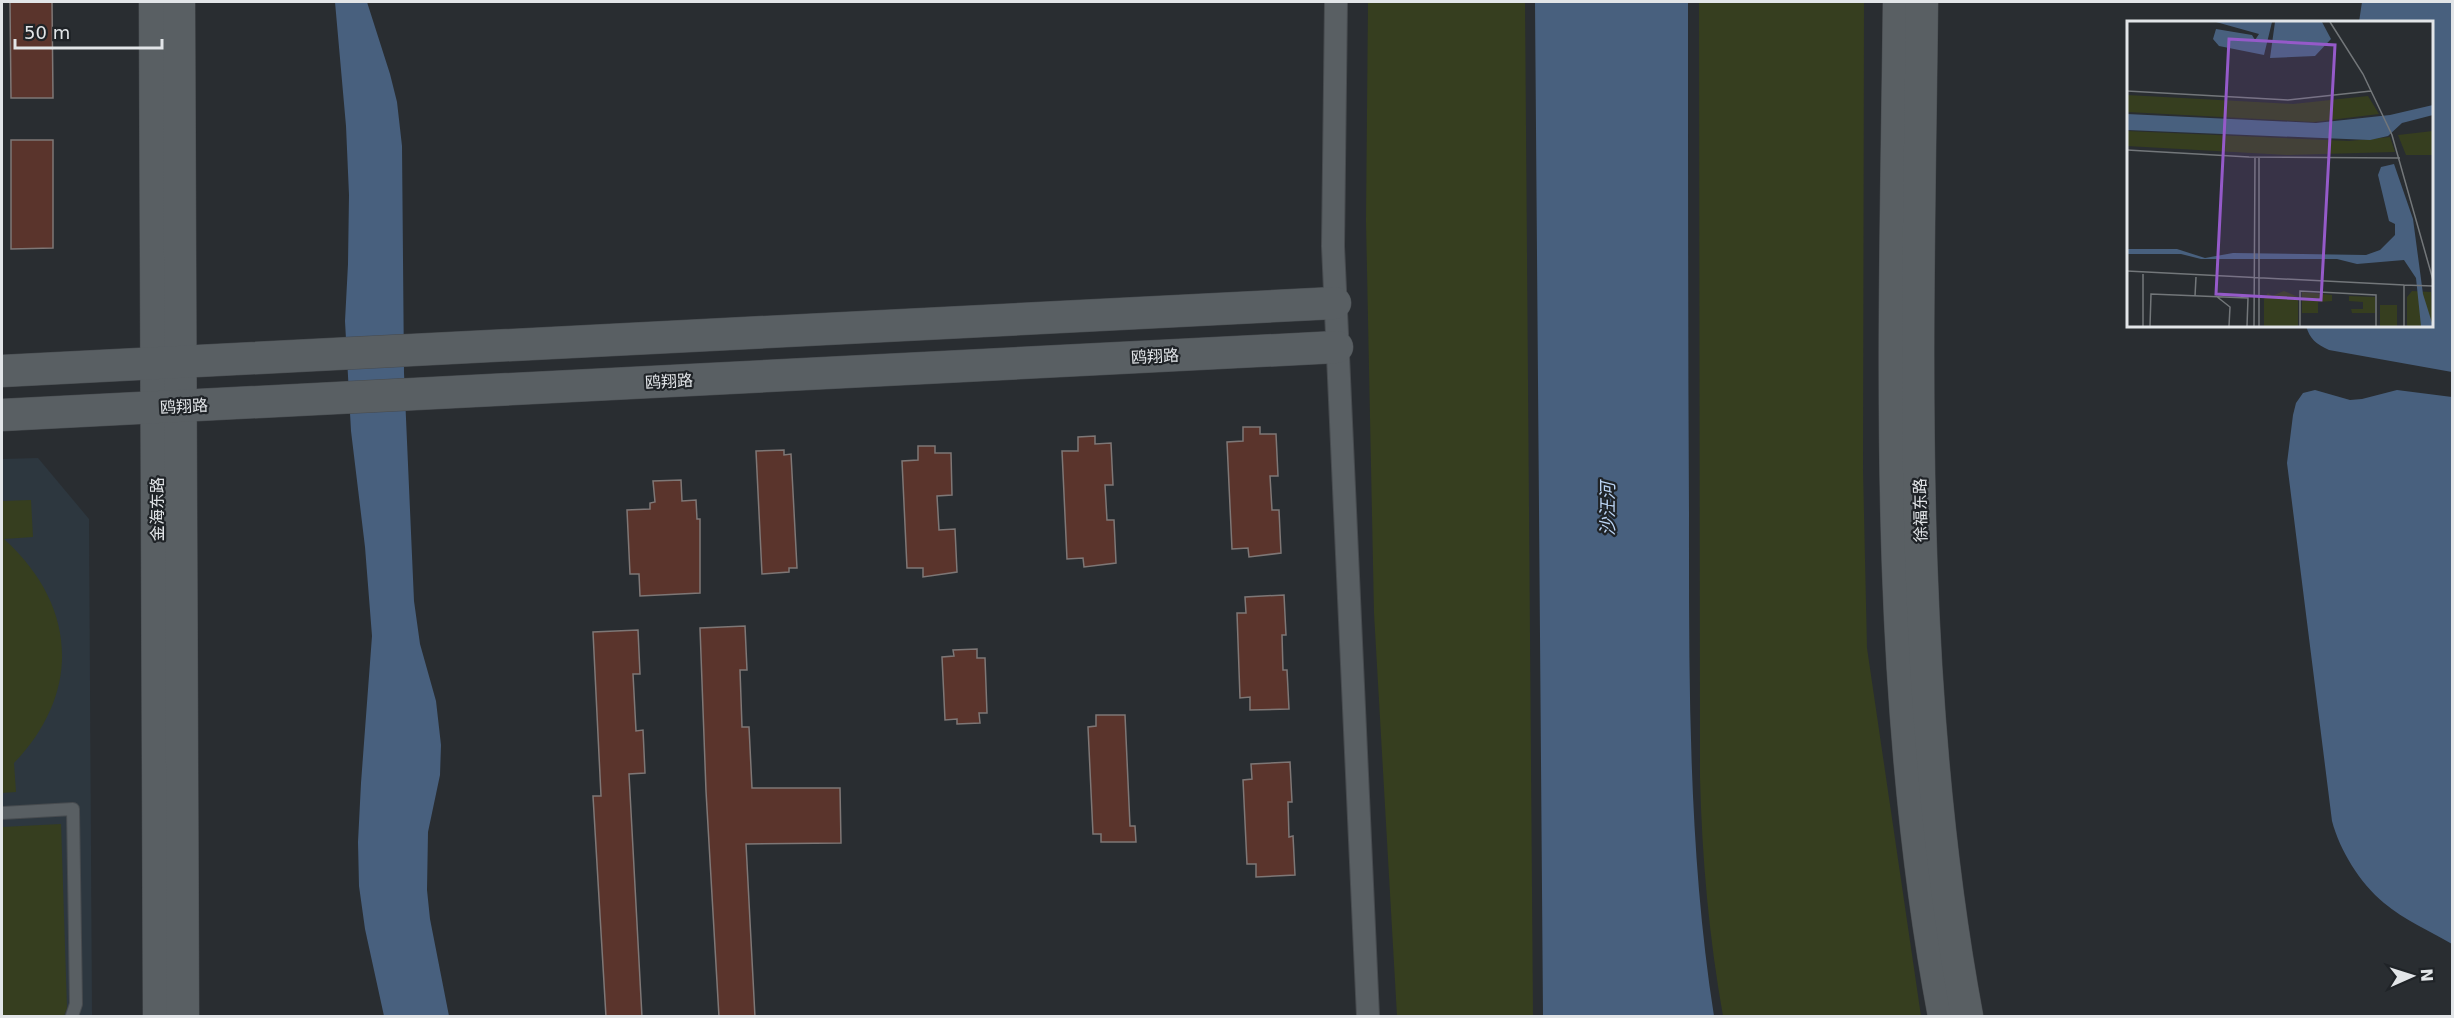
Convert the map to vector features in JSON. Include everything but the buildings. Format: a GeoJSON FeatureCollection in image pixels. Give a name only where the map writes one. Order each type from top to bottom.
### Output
{"type":"FeatureCollection","features":[{"type":"Feature","properties":{"kind":"main road","name":"金海东路"},"geometry":{"type":"LineString","coordinates":[[155,2],[169,362]]}},
{"type":"Feature","properties":{"kind":"main road","name":"金海东路"},"geometry":{"type":"LineString","coordinates":[[159,1017],[169,362],[179,2]]}},
{"type":"Feature","properties":{"kind":"main road","name":"徐福东路"},"geometry":{"type":"LineString","coordinates":[[1899,2],[1896,356],[1899,593],[1916,822],[1932,948],[1944,1017]]}},
{"type":"Feature","properties":{"kind":"main road","name":"徐福东路"},"geometry":{"type":"LineString","coordinates":[[1922,2],[1919,356],[1922,591],[1939,820],[1958,967],[1967,1017]]}},
{"type":"Feature","properties":{"kind":"main road"},"geometry":{"type":"LineString","coordinates":[[2,371],[1335,303]]}},
{"type":"Feature","properties":{"kind":"main road","name":"鸥翔路"},"geometry":{"type":"LineString","coordinates":[[2,415],[1337,347]]}},
{"type":"Feature","properties":{"kind":"main road","name":"金海东路"},"geometry":{"type":"LineString","coordinates":[[169,407],[183,1017]]}},
{"type":"Feature","properties":{"kind":"street"},"geometry":{"type":"LineString","coordinates":[[1336,2],[1333,246],[1368,1017]]}},
{"type":"Feature","properties":{"kind":"lane"},"geometry":{"type":"LineString","coordinates":[[2,813],[73,809],[76,1004],[72,1017]]}},
{"type":"Feature","properties":{"kind":"shaded area"},"geometry":{"type":"Polygon","coordinates":[[[38,458],[89,519],[92,1016],[2,1016],[2,459],[38,458]]]}},
{"type":"Feature","properties":{"kind":"green space"},"geometry":{"type":"Polygon","coordinates":[[[1368,2],[1525,2],[1533,1016],[1397,1016],[1374,613],[1366,221],[1368,2]]]}},
{"type":"Feature","properties":{"kind":"green space"},"geometry":{"type":"Polygon","coordinates":[[[1699,2],[1864,2],[1863,470],[1867,648],[1921,1016],[1723,1016],[1707,897],[1700,778],[1699,2]]]}},
{"type":"Feature","properties":{"kind":"green space"},"geometry":{"type":"Polygon","coordinates":[[[31,500],[33,537],[4,539],[28,564],[46,591],[57,619],[62,648],[60,678],[52,707],[36,735],[14,763],[16,792],[2,793],[2,501],[31,500]]]}},
{"type":"Feature","properties":{"kind":"green space"},"geometry":{"type":"Polygon","coordinates":[[[61,824],[67,1008],[64,1016],[2,1016],[2,827],[61,824]]]}},
{"type":"Feature","properties":{"kind":"water"},"geometry":{"type":"Polygon","coordinates":[[[335,2],[367,2],[397,102],[402,146],[404,373],[414,601],[420,644],[436,701],[441,745],[440,775],[428,832],[427,890],[430,919],[449,1016],[384,1016],[365,929],[359,886],[358,842],[361,783],[372,636],[365,547],[351,431],[345,321],[349,195],[346,126],[335,2]]]}},
{"type":"Feature","properties":{"kind":"water","name":"沙汪河"},"geometry":{"type":"Polygon","coordinates":[[[1535,2],[1688,2],[1690,702],[1699,891],[1714,1016],[1543,1016],[1535,2]]]}},
{"type":"Feature","properties":{"kind":"water"},"geometry":{"type":"Polygon","coordinates":[[[2362,2],[2452,2],[2452,372],[2329,350],[2314,341],[2306,327],[2433,327],[2433,21],[2359,21],[2362,2]]]}},
{"type":"Feature","properties":{"kind":"water"},"geometry":{"type":"Polygon","coordinates":[[[2315,390],[2350,400],[2397,390],[2452,397],[2452,944],[2400,915],[2375,895],[2352,866],[2340,844],[2332,821],[2287,463],[2296,403],[2303,393],[2315,390]]]}}]}
